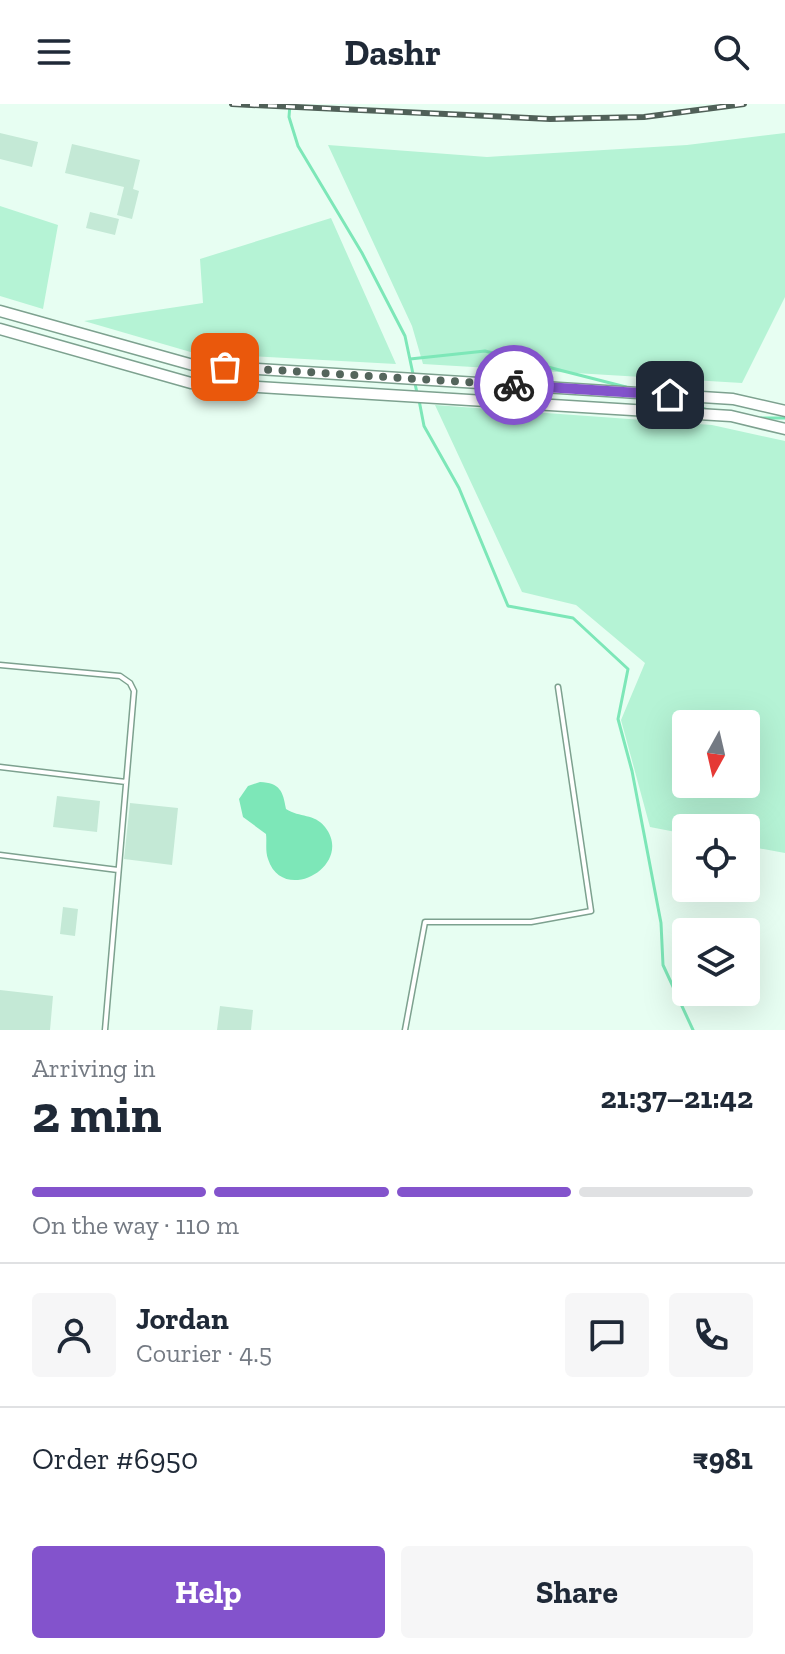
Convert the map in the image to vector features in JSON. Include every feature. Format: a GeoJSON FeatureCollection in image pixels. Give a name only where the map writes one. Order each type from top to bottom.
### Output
{"type":"FeatureCollection","features":[{"type":"Feature","properties":{"kind":"street"},"geometry":{"type":"LineString","coordinates":[[0,311],[193,365],[733,399],[785,411]]}},
{"type":"Feature","properties":{"kind":"street"},"geometry":{"type":"LineString","coordinates":[[0,329],[191,383],[731,416],[785,429]]}},
{"type":"Feature","properties":{"kind":"lane"},"geometry":{"type":"LineString","coordinates":[[0,665],[120,676],[130,683],[134,691],[105,1030]]}},
{"type":"Feature","properties":{"kind":"lane"},"geometry":{"type":"LineString","coordinates":[[405,1030],[425,922],[531,922],[591,911],[558,687]]}},
{"type":"Feature","properties":{"kind":"lane"},"geometry":{"type":"LineString","coordinates":[[0,767],[126,782]]}},
{"type":"Feature","properties":{"kind":"lane"},"geometry":{"type":"LineString","coordinates":[[0,855],[118,870]]}},
{"type":"Feature","properties":{"kind":"shaded area"},"geometry":{"type":"Polygon","coordinates":[[[785,133],[785,297],[742,383],[423,364],[412,326],[328,145],[487,157],[687,145],[785,133]]]}},
{"type":"Feature","properties":{"kind":"shaded area"},"geometry":{"type":"Polygon","coordinates":[[[0,206],[58,225],[43,309],[0,296],[0,206]]]}},
{"type":"Feature","properties":{"kind":"shaded area"},"geometry":{"type":"Polygon","coordinates":[[[331,218],[396,364],[194,353],[84,321],[203,303],[200,259],[331,218]]]}},
{"type":"Feature","properties":{"kind":"shaded area"},"geometry":{"type":"Polygon","coordinates":[[[435,405],[712,425],[785,441],[785,853],[760,849],[760,814],[672,814],[672,831],[650,827],[621,720],[645,663],[576,605],[522,592],[435,405]]]}},
{"type":"Feature","properties":{"kind":"shaded area"},"geometry":{"type":"Polygon","coordinates":[[[260,782],[279,789],[286,809],[316,820],[325,827],[332,841],[331,855],[313,875],[301,880],[287,879],[276,873],[267,856],[266,834],[243,817],[239,799],[248,786],[260,782]]]}},
{"type":"Feature","properties":{"kind":"building"},"geometry":{"type":"Polygon","coordinates":[[[0,133],[38,142],[32,167],[0,159],[0,133]]]}},
{"type":"Feature","properties":{"kind":"building"},"geometry":{"type":"Polygon","coordinates":[[[72,144],[140,160],[133,189],[139,191],[132,219],[117,215],[124,187],[65,173],[72,144]]]}},
{"type":"Feature","properties":{"kind":"building"},"geometry":{"type":"Polygon","coordinates":[[[90,212],[119,219],[115,235],[86,228],[90,212]]]}},
{"type":"Feature","properties":{"kind":"building"},"geometry":{"type":"Polygon","coordinates":[[[57,796],[100,801],[97,832],[53,827],[57,796]]]}},
{"type":"Feature","properties":{"kind":"building"},"geometry":{"type":"Polygon","coordinates":[[[130,803],[178,808],[172,865],[124,859],[130,803]]]}},
{"type":"Feature","properties":{"kind":"building"},"geometry":{"type":"Polygon","coordinates":[[[63,907],[78,909],[75,936],[60,934],[63,907]]]}},
{"type":"Feature","properties":{"kind":"building"},"geometry":{"type":"Polygon","coordinates":[[[0,990],[53,996],[50,1030],[0,1030],[0,990]]]}},
{"type":"Feature","properties":{"kind":"building"},"geometry":{"type":"Polygon","coordinates":[[[220,1006],[253,1010],[251,1030],[217,1030],[220,1006]]]}},
{"type":"Feature","properties":{"kind":"waterway"},"geometry":{"type":"LineString","coordinates":[[290,104],[289,117],[298,146],[362,253],[405,336],[417,393]]}},
{"type":"Feature","properties":{"kind":"waterway"},"geometry":{"type":"LineString","coordinates":[[410,359],[485,351],[626,387]]}},
{"type":"Feature","properties":{"kind":"waterway"},"geometry":{"type":"LineString","coordinates":[[419,400],[424,426],[459,488],[508,606],[573,618],[628,669],[618,719],[632,771],[661,923],[663,965],[693,1030]]}},
{"type":"Feature","properties":{"kind":"waterway"},"geometry":{"type":"LineString","coordinates":[[676,400],[711,411]]}},
{"type":"Feature","properties":{"kind":"waterway"},"geometry":{"type":"LineString","coordinates":[[761,418],[785,418]]}},
{"type":"Feature","properties":{"kind":"railway"},"geometry":{"type":"LineString","coordinates":[[232,104],[550,119],[644,117],[744,104]]}},
{"type":"Feature","properties":{"kind":"way so far"},"geometry":{"type":"LineString","coordinates":[[225,367],[514,385]]}},
{"type":"Feature","properties":{"kind":"route"},"geometry":{"type":"LineString","coordinates":[[514,385],[670,395]]}}]}
